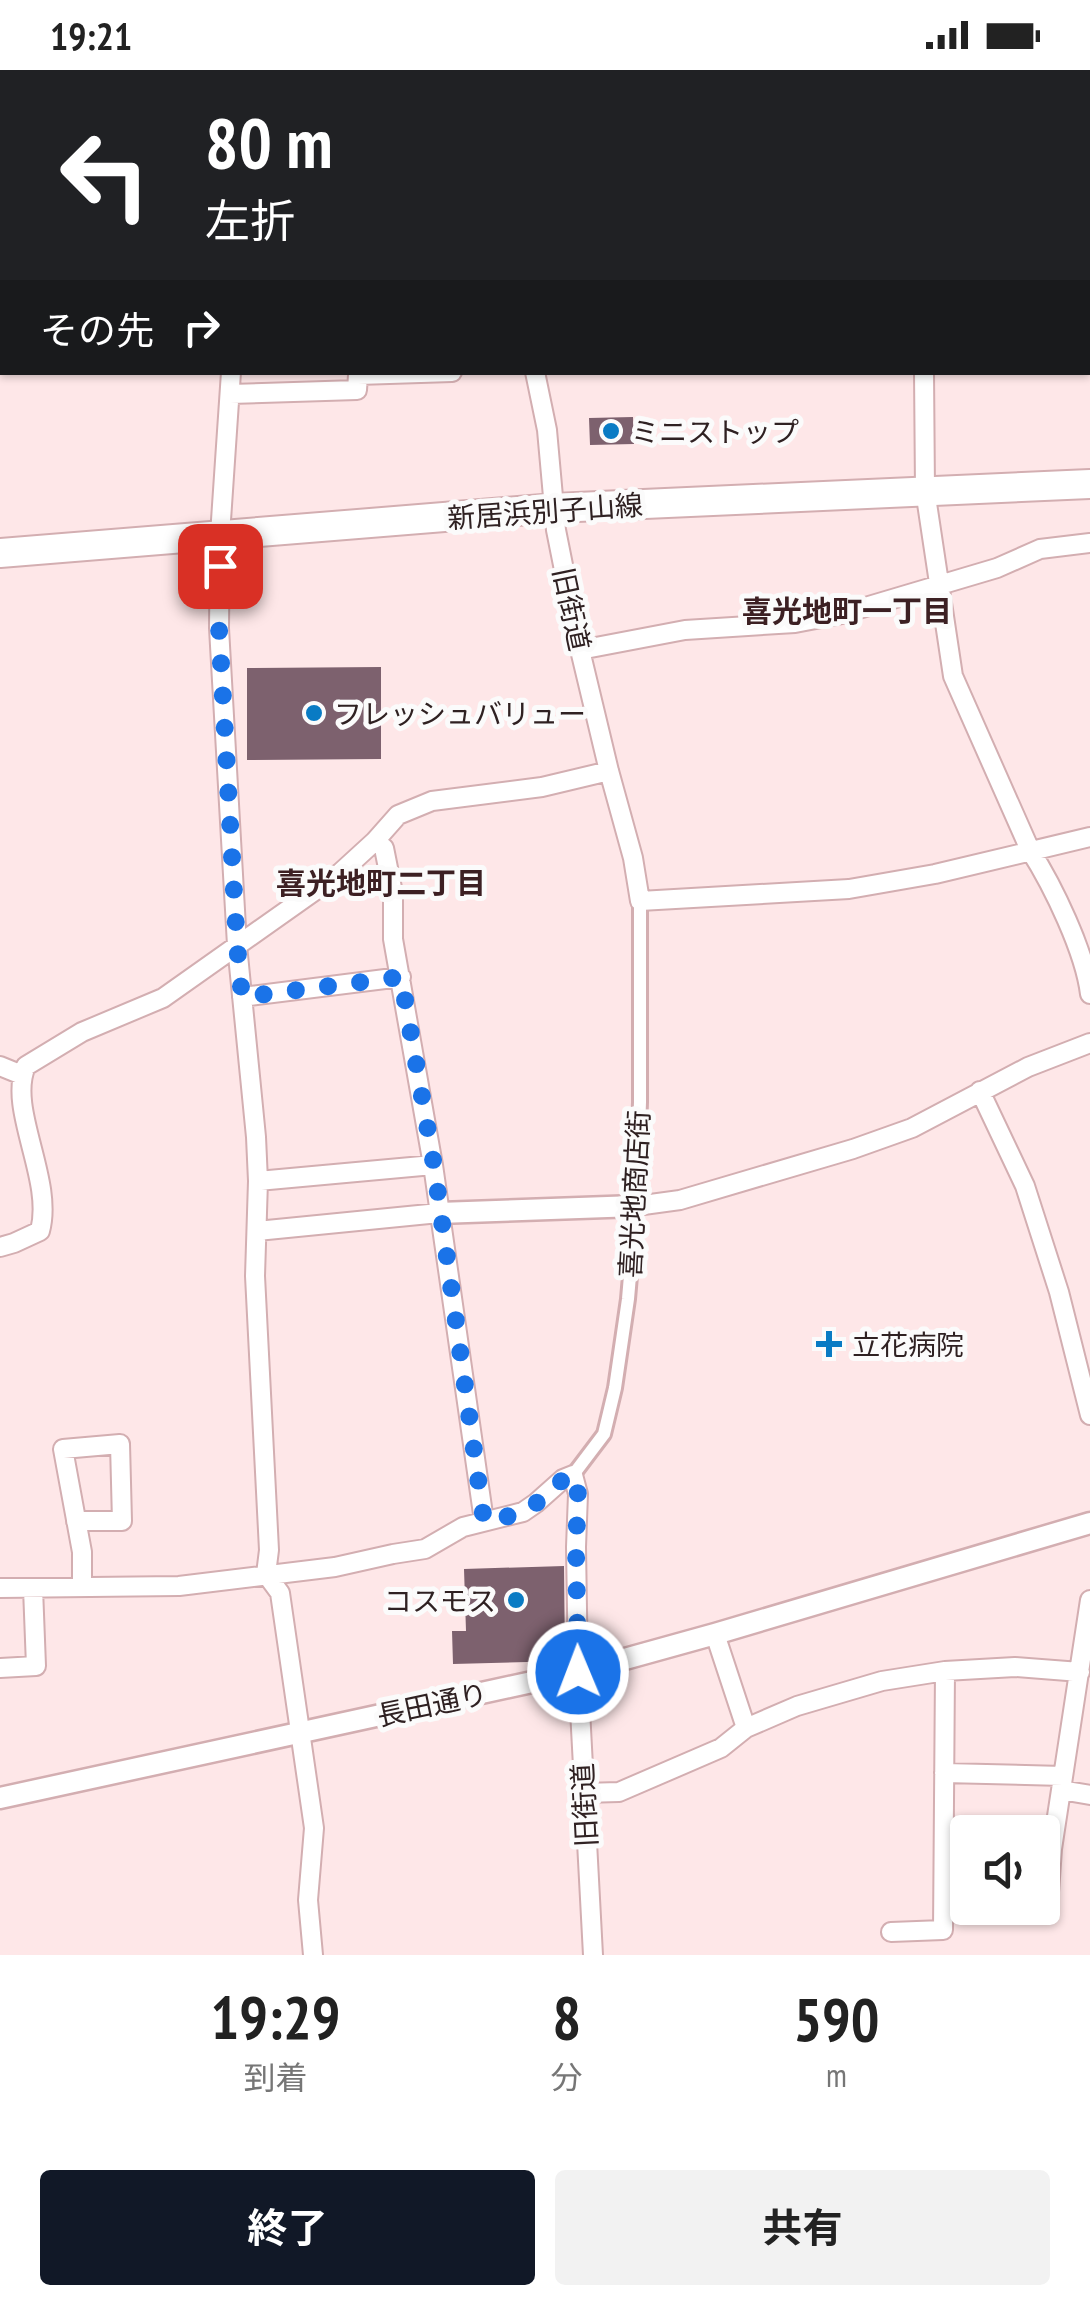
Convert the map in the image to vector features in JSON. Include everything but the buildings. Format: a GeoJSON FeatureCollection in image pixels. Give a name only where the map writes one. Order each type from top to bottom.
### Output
{"type":"FeatureCollection","features":[{"type":"Feature","properties":{"kind":"main road","name":"新居浜別子山線"},"geometry":{"type":"LineString","coordinates":[[0,553],[555,508],[1090,484]]}},
{"type":"Feature","properties":{"kind":"street"},"geometry":{"type":"LineString","coordinates":[[231,375],[220,535],[219,628],[237,945],[258,1181],[254,1276],[269,1550],[266,1574],[280,1593],[314,1828],[308,1900],[312,1955]]}},
{"type":"Feature","properties":{"kind":"street"},"geometry":{"type":"LineString","coordinates":[[230,394],[357,390],[358,375]]}},
{"type":"Feature","properties":{"kind":"street","name":"旧街道"},"geometry":{"type":"LineString","coordinates":[[536,375],[547,430],[556,530],[580,650],[640,900]]}},
{"type":"Feature","properties":{"kind":"street"},"geometry":{"type":"LineString","coordinates":[[924,375],[925,490],[953,676],[1072,935],[1090,994]]}},
{"type":"Feature","properties":{"kind":"street"},"geometry":{"type":"LineString","coordinates":[[580,650],[684,630],[795,623],[826,617],[997,568],[1040,549],[1090,543]]}},
{"type":"Feature","properties":{"kind":"street"},"geometry":{"type":"LineString","coordinates":[[0,1246],[14,1244],[40,1231],[43,1221],[40,1175],[20,1096],[26,1066],[82,1032],[163,998],[340,873],[398,815],[432,802],[542,787],[609,771]]}},
{"type":"Feature","properties":{"kind":"street"},"geometry":{"type":"LineString","coordinates":[[640,900],[849,890],[1090,837]]}},
{"type":"Feature","properties":{"kind":"street"},"geometry":{"type":"LineString","coordinates":[[375,841],[384,848],[393,892],[393,939],[434,1165],[484,1521]]}},
{"type":"Feature","properties":{"kind":"street","name":"喜光地商店街"},"geometry":{"type":"LineString","coordinates":[[573,1475],[604,1434],[628,1299],[636,1206],[640,900]]}},
{"type":"Feature","properties":{"kind":"street"},"geometry":{"type":"LineString","coordinates":[[242,997],[401,977]]}},
{"type":"Feature","properties":{"kind":"street"},"geometry":{"type":"LineString","coordinates":[[256,1230],[439,1212],[636,1206],[680,1200],[853,1150],[912,1128],[1028,1067],[1090,1043]]}},
{"type":"Feature","properties":{"kind":"street"},"geometry":{"type":"LineString","coordinates":[[0,1066],[22,1075]]}},
{"type":"Feature","properties":{"kind":"street"},"geometry":{"type":"LineString","coordinates":[[980,1090],[1025,1186],[1059,1292],[1090,1415]]}},
{"type":"Feature","properties":{"kind":"street"},"geometry":{"type":"LineString","coordinates":[[258,1181],[434,1165]]}},
{"type":"Feature","properties":{"kind":"street"},"geometry":{"type":"LineString","coordinates":[[76,1522],[122,1521],[120,1444],[63,1449],[76,1522],[82,1552],[82,1587]]}},
{"type":"Feature","properties":{"kind":"street"},"geometry":{"type":"LineString","coordinates":[[0,1588],[179,1586],[335,1567],[425,1549],[462,1527],[522,1512],[562,1479],[573,1475]]}},
{"type":"Feature","properties":{"kind":"street","name":"旧街道"},"geometry":{"type":"LineString","coordinates":[[573,1475],[578,1494],[578,1672],[593,1955]]}},
{"type":"Feature","properties":{"kind":"street","name":"長田通り"},"geometry":{"type":"LineString","coordinates":[[0,1798],[578,1672],[1090,1523]]}},
{"type":"Feature","properties":{"kind":"street"},"geometry":{"type":"LineString","coordinates":[[0,1668],[36,1666],[33,1588]]}},
{"type":"Feature","properties":{"kind":"street"},"geometry":{"type":"LineString","coordinates":[[1057,1815],[1090,1600]]}},
{"type":"Feature","properties":{"kind":"street"},"geometry":{"type":"LineString","coordinates":[[715,1634],[746,1728]]}},
{"type":"Feature","properties":{"kind":"street"},"geometry":{"type":"LineString","coordinates":[[583,1793],[619,1792],[721,1748],[746,1728],[796,1706],[882,1681],[945,1671],[1015,1667],[1080,1672]]}},
{"type":"Feature","properties":{"kind":"street"},"geometry":{"type":"LineString","coordinates":[[891,1932],[943,1930],[945,1671]]}},
{"type":"Feature","properties":{"kind":"street"},"geometry":{"type":"LineString","coordinates":[[944,1773],[1062,1783],[1090,1796]]}},
{"type":"Feature","properties":{"kind":"place","name":"ミニストップ"},"geometry":{"type":"Point","coordinates":[611,431]}},
{"type":"Feature","properties":{"kind":"place","name":"フレッシュバリュー"},"geometry":{"type":"Point","coordinates":[314,713]}},
{"type":"Feature","properties":{"kind":"place","name":"立花病院"},"geometry":{"type":"Point","coordinates":[829,1344]}},
{"type":"Feature","properties":{"kind":"place","name":"コスモス"},"geometry":{"type":"Point","coordinates":[516,1600]}},
{"type":"Feature","properties":{"kind":"district","name":"喜光地町一丁目"},"geometry":{"type":"Point","coordinates":[847,610]}},
{"type":"Feature","properties":{"kind":"district","name":"喜光地町二丁目"},"geometry":{"type":"Point","coordinates":[381,882]}},
{"type":"Feature","properties":{"kind":"route"},"geometry":{"type":"LineString","coordinates":[[220,566],[219,628],[242,997],[401,977],[434,1165],[484,1521],[522,1512],[562,1479],[573,1475],[578,1494],[578,1672]]}}]}
